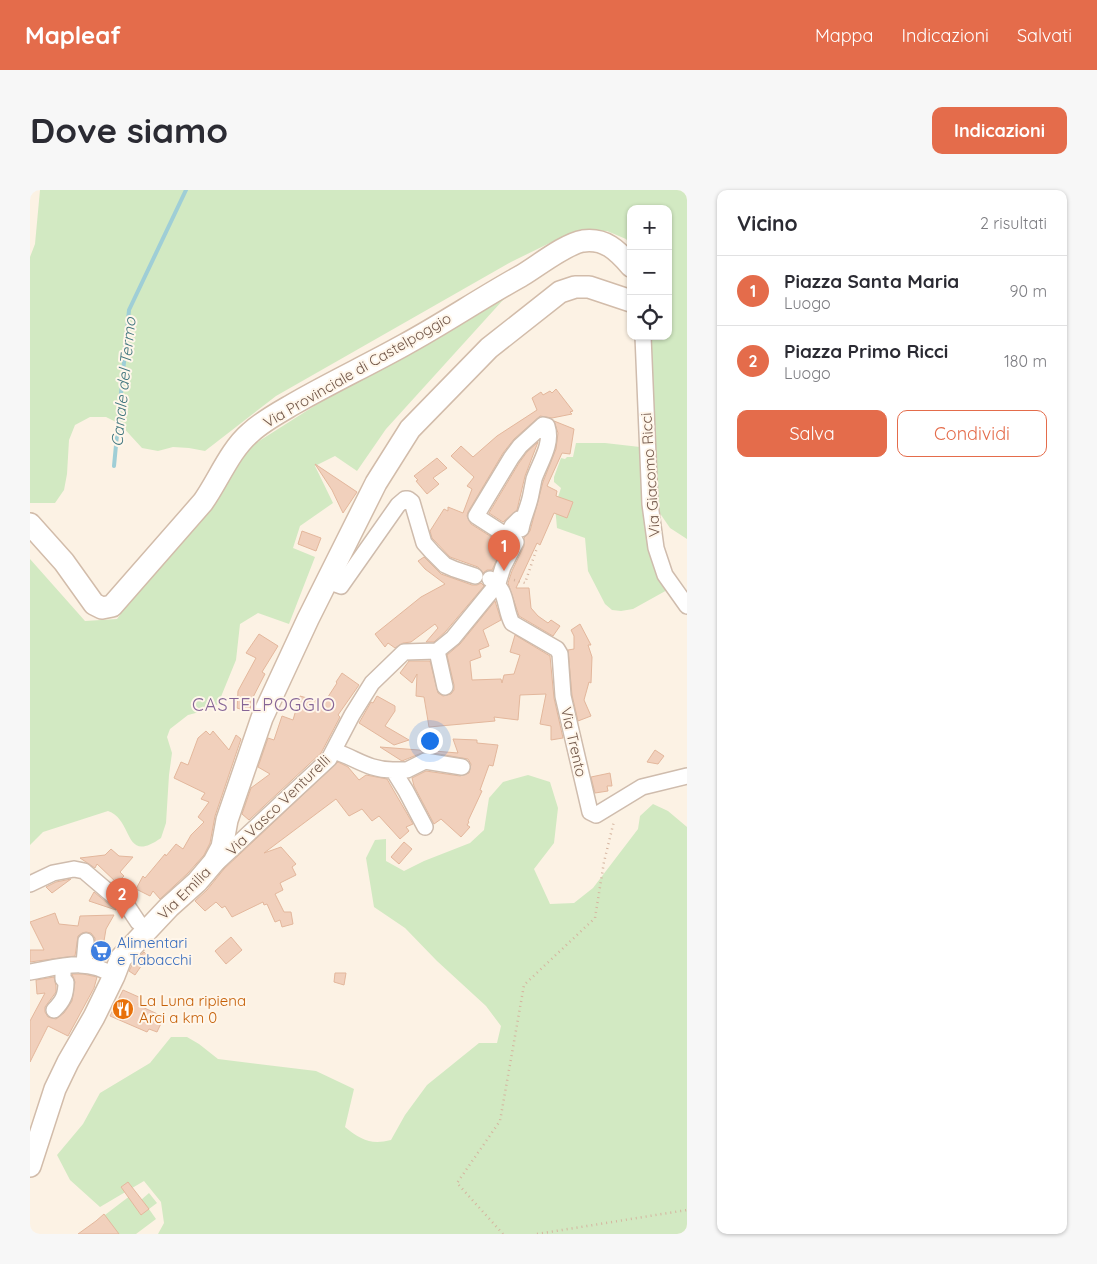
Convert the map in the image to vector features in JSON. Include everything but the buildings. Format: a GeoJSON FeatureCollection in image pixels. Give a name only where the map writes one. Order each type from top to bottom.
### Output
{"type":"FeatureCollection","features":[{"type":"Feature","properties":{"kind":"main road","name":"Via Provinciale di Castelpoggio"},"geometry":{"type":"LineString","coordinates":[[30,524],[64,562],[94,604],[102,608],[112,606],[203,502],[216,484],[232,454],[247,435],[264,421],[405,344],[539,266],[565,248],[582,242],[598,241],[610,245],[627,261]]}},
{"type":"Feature","properties":{"kind":"main road"},"geometry":{"type":"LineString","coordinates":[[327,581],[376,483],[410,428],[489,348],[560,292],[575,287],[588,287],[627,300]]}},
{"type":"Feature","properties":{"kind":"main road","name":"Via Emilia"},"geometry":{"type":"LineString","coordinates":[[30,1166],[53,1093],[114,976],[121,958],[169,907],[197,882],[214,862],[222,847],[227,820],[262,718],[327,581]]}},
{"type":"Feature","properties":{"kind":"street","name":"Via Giacomo Ricci"},"geometry":{"type":"LineString","coordinates":[[642,340],[650,504],[656,548],[665,574],[687,606]]}},
{"type":"Feature","properties":{"kind":"street"},"geometry":{"type":"LineString","coordinates":[[446,688],[437,651],[453,638],[467,622],[496,580],[519,530],[532,494],[534,478],[550,434],[548,426],[543,425],[520,446],[476,516],[507,536],[512,526],[519,519],[519,530]]}},
{"type":"Feature","properties":{"kind":"street"},"geometry":{"type":"LineString","coordinates":[[327,581],[341,586],[398,505],[405,499],[412,502],[424,542],[445,565],[454,570],[496,580]]}},
{"type":"Feature","properties":{"kind":"street","name":"Via Trento"},"geometry":{"type":"LineString","coordinates":[[496,580],[512,624],[557,649],[560,654],[563,696],[590,812],[596,815],[642,787],[687,776]]}},
{"type":"Feature","properties":{"kind":"street","name":"Via Vasco Venturelli"},"geometry":{"type":"LineString","coordinates":[[197,882],[322,768],[334,751],[367,691],[404,652],[437,651]]}},
{"type":"Feature","properties":{"kind":"street"},"geometry":{"type":"LineString","coordinates":[[334,751],[380,770],[407,770],[424,761],[462,767]]}},
{"type":"Feature","properties":{"kind":"street"},"geometry":{"type":"LineString","coordinates":[[393,770],[425,826]]}},
{"type":"Feature","properties":{"kind":"street"},"geometry":{"type":"LineString","coordinates":[[30,884],[53,873],[74,869],[84,871],[128,907],[138,922],[147,930]]}},
{"type":"Feature","properties":{"kind":"street"},"geometry":{"type":"LineString","coordinates":[[84,964],[86,941]]}},
{"type":"Feature","properties":{"kind":"street"},"geometry":{"type":"LineString","coordinates":[[30,972],[84,964],[114,976]]}},
{"type":"Feature","properties":{"kind":"street"},"geometry":{"type":"LineString","coordinates":[[54,1010],[62,1002],[66,993],[63,966]]}},
{"type":"Feature","properties":{"kind":"path"},"geometry":{"type":"LineString","coordinates":[[496,580],[525,583],[537,548]]}},
{"type":"Feature","properties":{"kind":"path"},"geometry":{"type":"LineString","coordinates":[[503,1234],[457,1182],[500,1120],[524,985],[595,918],[604,862],[618,803]]}},
{"type":"Feature","properties":{"kind":"path"},"geometry":{"type":"LineString","coordinates":[[537,1234],[687,1210]]}},
{"type":"Feature","properties":{"kind":"green space"},"geometry":{"type":"Polygon","coordinates":[[[40,190],[687,190],[687,539],[670,528],[659,512],[649,340],[672,340],[672,205],[627,205],[627,240],[607,231],[562,237],[511,262],[276,396],[205,451],[173,447],[158,451],[142,448],[120,424],[106,417],[90,417],[75,425],[69,440],[64,490],[55,503],[30,503],[30,257],[35,244],[40,190]]]}},
{"type":"Feature","properties":{"kind":"green space"},"geometry":{"type":"Polygon","coordinates":[[[519,276],[503,300],[386,429],[357,471],[335,456],[315,466],[333,503],[300,526],[293,548],[315,557],[289,624],[258,613],[240,624],[236,660],[218,704],[211,709],[188,715],[170,729],[167,737],[172,753],[166,823],[161,838],[149,845],[140,846],[134,844],[122,823],[108,811],[43,832],[30,845],[30,559],[85,621],[117,619],[226,462],[519,276]]]}},
{"type":"Feature","properties":{"kind":"green space"},"geometry":{"type":"Polygon","coordinates":[[[576,443],[605,443],[640,447],[653,545],[669,589],[633,609],[612,610],[605,604],[588,571],[585,538],[557,528],[555,506],[561,488],[554,482],[554,477],[561,458],[573,457],[576,443]]]}},
{"type":"Feature","properties":{"kind":"green space"},"geometry":{"type":"Polygon","coordinates":[[[528,775],[550,782],[558,808],[554,843],[534,869],[550,904],[574,903],[593,888],[638,829],[640,816],[653,804],[668,811],[687,827],[687,1234],[158,1234],[164,1223],[161,1202],[144,1181],[100,1207],[70,1180],[57,1155],[83,1124],[100,1093],[150,1063],[171,1037],[187,1037],[218,1059],[316,1071],[354,1089],[345,1127],[356,1135],[372,1142],[391,1140],[405,1115],[427,1085],[479,1043],[497,1043],[501,1026],[486,1006],[437,961],[405,928],[374,907],[366,858],[375,840],[386,839],[386,861],[404,871],[470,843],[484,830],[489,798],[503,782],[528,775]]]}},
{"type":"Feature","properties":{"kind":"green space"},"geometry":{"type":"Polygon","coordinates":[[[135,1192],[141,1200],[149,1193],[157,1203],[149,1209],[156,1219],[136,1234],[80,1234],[135,1192]]]}},
{"type":"Feature","properties":{"kind":"waterway","name":"Canale del Termo"},"geometry":{"type":"LineString","coordinates":[[114,466],[129,310],[186,190]]}},
{"type":"Feature","properties":{"kind":"place","name":"Piazza Santa Maria"},"geometry":{"type":"Point","coordinates":[504,571]}},
{"type":"Feature","properties":{"kind":"place","name":"Piazza Primo Ricci"},"geometry":{"type":"Point","coordinates":[122,919]}},
{"type":"Feature","properties":{"kind":"place","name":"Alimentari e Tabacchi"},"geometry":{"type":"Point","coordinates":[101,951]}},
{"type":"Feature","properties":{"kind":"place","name":"La Luna ripiena Arci a km 0"},"geometry":{"type":"Point","coordinates":[123,1009]}},
{"type":"Feature","properties":{"kind":"district","name":"CASTELPOGGIO"},"geometry":{"type":"Point","coordinates":[264,704]}}]}
